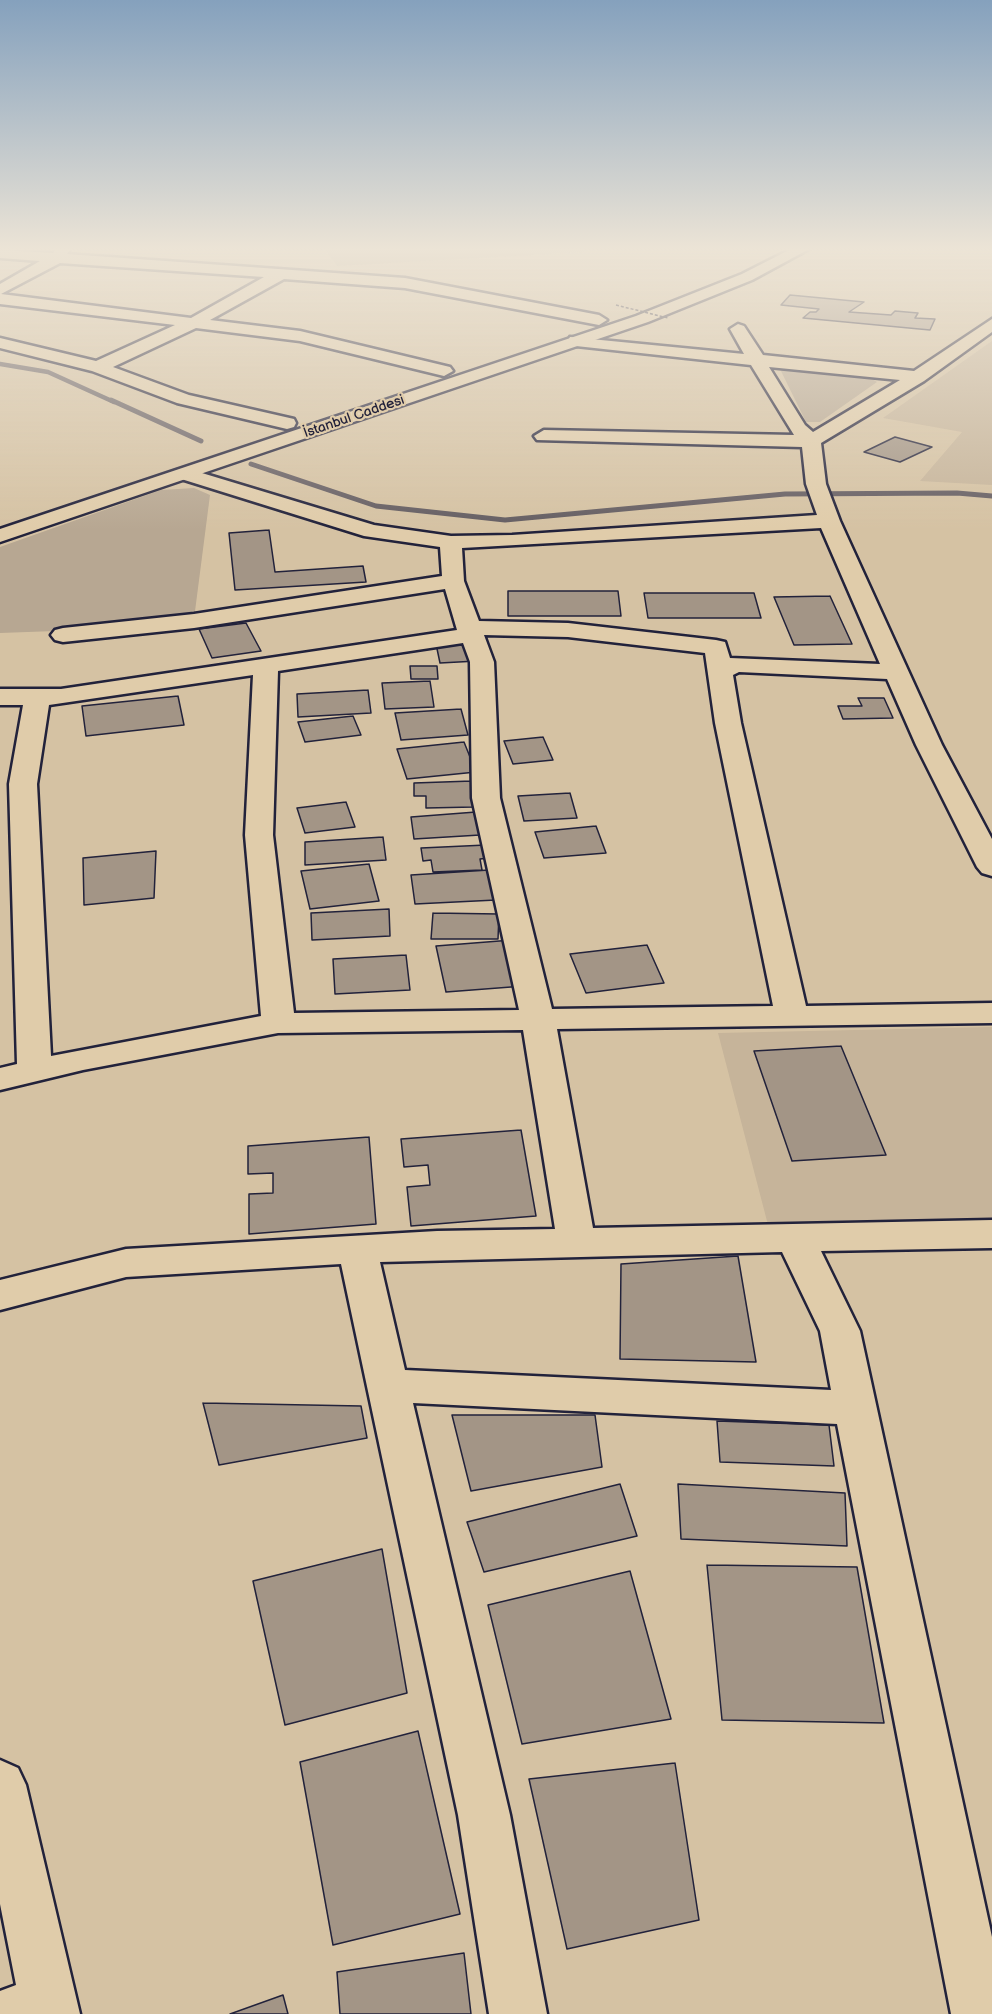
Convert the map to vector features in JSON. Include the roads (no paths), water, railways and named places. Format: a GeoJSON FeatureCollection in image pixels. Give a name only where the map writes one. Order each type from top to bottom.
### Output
{"type":"FeatureCollection","features":[{"type":"Feature","properties":{"kind":"street"},"geometry":{"type":"LineString","coordinates":[[98,367],[152,342]]}},
{"type":"Feature","properties":{"kind":"street"},"geometry":{"type":"LineString","coordinates":[[325,342],[444,371]]}},
{"type":"Feature","properties":{"kind":"street","name":"İstanbul Caddesi"},"geometry":{"type":"LineString","coordinates":[[147,468],[532,342]]}},
{"type":"Feature","properties":{"kind":"street","name":"İstanbul Caddesi"},"geometry":{"type":"LineString","coordinates":[[0,536],[573,342]]}},
{"type":"Feature","properties":{"kind":"street"},"geometry":{"type":"LineString","coordinates":[[585,342],[918,377]]}},
{"type":"Feature","properties":{"kind":"street"},"geometry":{"type":"LineString","coordinates":[[746,342],[798,428],[811,441],[816,484],[827,517],[930,745],[992,867]]}},
{"type":"Feature","properties":{"kind":"street"},"geometry":{"type":"LineString","coordinates":[[544,436],[811,441],[918,377],[967,342]]}},
{"type":"Feature","properties":{"kind":"street"},"geometry":{"type":"LineString","coordinates":[[0,344],[98,367],[183,399],[287,423]]}},
{"type":"Feature","properties":{"kind":"street"},"geometry":{"type":"LineString","coordinates":[[184,474],[372,531],[451,542],[513,541],[827,517]]}},
{"type":"Feature","properties":{"kind":"street"},"geometry":{"type":"LineString","coordinates":[[451,542],[453,581],[482,662],[486,798],[538,1020],[576,1242]]}},
{"type":"Feature","properties":{"kind":"street"},"geometry":{"type":"LineString","coordinates":[[63,636],[194,621],[453,581]]}},
{"type":"Feature","properties":{"kind":"street"},"geometry":{"type":"LineString","coordinates":[[0,697],[61,697],[266,667],[469,631],[568,630],[716,647],[728,723],[792,1016]]}},
{"type":"Feature","properties":{"kind":"street"},"geometry":{"type":"LineString","coordinates":[[720,672],[734,664],[897,672]]}},
{"type":"Feature","properties":{"kind":"street"},"geometry":{"type":"LineString","coordinates":[[266,667],[259,835],[278,1023]]}},
{"type":"Feature","properties":{"kind":"street"},"geometry":{"type":"LineString","coordinates":[[34,1071],[23,784],[37,697]]}},
{"type":"Feature","properties":{"kind":"street"},"geometry":{"type":"LineString","coordinates":[[0,1079],[83,1059],[278,1023],[992,1013]]}},
{"type":"Feature","properties":{"kind":"street"},"geometry":{"type":"LineString","coordinates":[[0,1295],[126,1263],[357,1250],[576,1242],[992,1234]]}},
{"type":"Feature","properties":{"kind":"street"},"geometry":{"type":"LineString","coordinates":[[795,1238],[840,1331],[980,2014]]}},
{"type":"Feature","properties":{"kind":"street"},"geometry":{"type":"LineString","coordinates":[[357,1250],[484,1815],[518,2014]]}},
{"type":"Feature","properties":{"kind":"street"},"geometry":{"type":"LineString","coordinates":[[387,1385],[856,1408]]}},
{"type":"Feature","properties":{"kind":"street"},"geometry":{"type":"LineString","coordinates":[[0,1785],[38,2012]]}},
{"type":"Feature","properties":{"kind":"waterway"},"geometry":{"type":"LineString","coordinates":[[0,364],[48,372],[114,402]]}},
{"type":"Feature","properties":{"kind":"waterway"},"geometry":{"type":"LineString","coordinates":[[111,400],[201,441]]}},
{"type":"Feature","properties":{"kind":"waterway"},"geometry":{"type":"LineString","coordinates":[[251,464],[376,506],[505,520],[785,494],[957,493],[992,496]]}}]}
